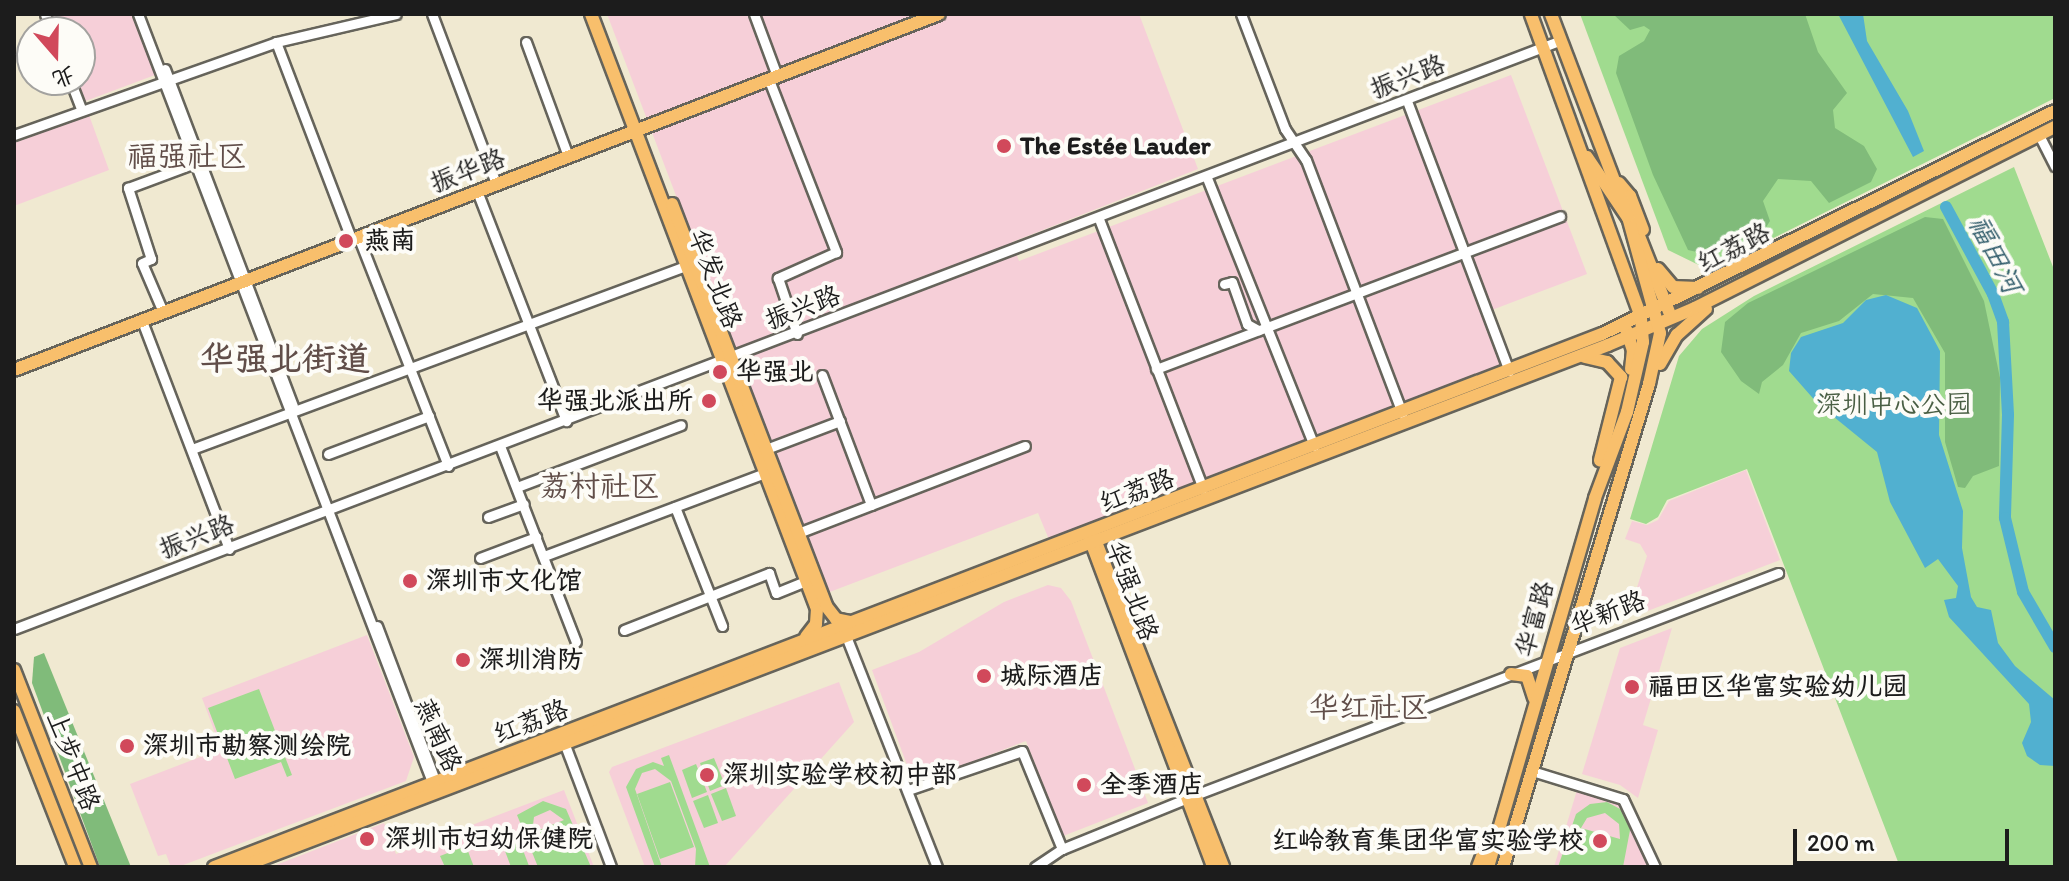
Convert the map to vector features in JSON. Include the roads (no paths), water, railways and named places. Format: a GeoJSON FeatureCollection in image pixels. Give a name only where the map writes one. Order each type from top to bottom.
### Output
{"type":"FeatureCollection","features":[{"type":"Feature","properties":{"kind":"main road","name":"华发北路"},"geometry":{"type":"LineString","coordinates":[[591,14],[691,264],[806,581],[818,619],[797,642]]}},
{"type":"Feature","properties":{"kind":"main road","name":"华发北路"},"geometry":{"type":"LineString","coordinates":[[599,14],[639,129]]}},
{"type":"Feature","properties":{"kind":"main road","name":"振华路"},"geometry":{"type":"LineString","coordinates":[[14,370],[939,14]]}},
{"type":"Feature","properties":{"kind":"main road","name":"华富路"},"geometry":{"type":"LineString","coordinates":[[1488,867],[1595,498],[1620,433],[1638,372],[1644,330],[1531,14]]}},
{"type":"Feature","properties":{"kind":"main road","name":"华富路"},"geometry":{"type":"LineString","coordinates":[[1551,14],[1628,217],[1632,243],[1661,308],[1674,318]]}},
{"type":"Feature","properties":{"kind":"main road","name":"红荔路"},"geometry":{"type":"LineString","coordinates":[[214,867],[846,636],[1577,357],[1626,330],[1641,317],[2055,111]]}},
{"type":"Feature","properties":{"kind":"main road","name":"红荔路"},"geometry":{"type":"LineString","coordinates":[[562,738],[797,642],[1093,540],[1203,489],[1509,371],[1626,330],[1644,330],[1674,318],[2055,127]]}},
{"type":"Feature","properties":{"kind":"main road","name":"华富路"},"geometry":{"type":"LineString","coordinates":[[1582,151],[1628,217]]}},
{"type":"Feature","properties":{"kind":"main road"},"geometry":{"type":"LineString","coordinates":[[1614,179],[1630,196],[1664,281],[1680,289],[1705,287]]}},
{"type":"Feature","properties":{"kind":"main road"},"geometry":{"type":"LineString","coordinates":[[1649,384],[1677,335],[1725,294]]}},
{"type":"Feature","properties":{"kind":"main road","name":"华富路"},"geometry":{"type":"LineString","coordinates":[[1503,867],[1649,384],[1661,308]]}},
{"type":"Feature","properties":{"kind":"main road","name":"华富路"},"geometry":{"type":"LineString","coordinates":[[1609,509],[1620,433],[1620,409],[1633,357],[1626,330]]}},
{"type":"Feature","properties":{"kind":"main road"},"geometry":{"type":"LineString","coordinates":[[1577,357],[1607,362],[1621,377],[1595,498]]}},
{"type":"Feature","properties":{"kind":"main road","name":"华发北路"},"geometry":{"type":"LineString","coordinates":[[727,360],[766,449],[828,611],[838,620],[853,622]]}},
{"type":"Feature","properties":{"kind":"main road","name":"华强北路"},"geometry":{"type":"LineString","coordinates":[[1093,540],[1191,798],[1213,867]]}},
{"type":"Feature","properties":{"kind":"main road","name":"上步中路"},"geometry":{"type":"LineString","coordinates":[[14,670],[91,867]]}},
{"type":"Feature","properties":{"kind":"main road"},"geometry":{"type":"LineString","coordinates":[[1511,674],[1527,676],[1536,695],[1555,695]]}},
{"type":"Feature","properties":{"kind":"main road","name":"上步中路"},"geometry":{"type":"LineString","coordinates":[[14,711],[75,867]]}},
{"type":"Feature","properties":{"kind":"main road","name":"红荔路"},"geometry":{"type":"LineString","coordinates":[[241,867],[435,786]]}},
{"type":"Feature","properties":{"kind":"main road","name":"华强北路"},"geometry":{"type":"LineString","coordinates":[[1191,798],[1223,867]]}},
{"type":"Feature","properties":{"kind":"main road","name":"华富路"},"geometry":{"type":"LineString","coordinates":[[1478,867],[1501,820]]}},
{"type":"Feature","properties":{"kind":"main road","name":"华富路"},"geometry":{"type":"LineString","coordinates":[[1512,867],[1515,824]]}},
{"type":"Feature","properties":{"kind":"street","name":"燕南路"},"geometry":{"type":"LineString","coordinates":[[138,14],[198,162],[435,786]]}},
{"type":"Feature","properties":{"kind":"street","name":"燕南路"},"geometry":{"type":"LineString","coordinates":[[144,14],[166,81]]}},
{"type":"Feature","properties":{"kind":"street"},"geometry":{"type":"LineString","coordinates":[[14,135],[276,42],[396,14]]}},
{"type":"Feature","properties":{"kind":"street"},"geometry":{"type":"LineString","coordinates":[[432,14],[496,183]]}},
{"type":"Feature","properties":{"kind":"street"},"geometry":{"type":"LineString","coordinates":[[754,14],[773,78],[836,252],[778,278],[797,334]]}},
{"type":"Feature","properties":{"kind":"street"},"geometry":{"type":"LineString","coordinates":[[1241,14],[1285,129],[1297,143],[1402,413]]}},
{"type":"Feature","properties":{"kind":"street","name":"振兴路"},"geometry":{"type":"LineString","coordinates":[[14,629],[1207,178],[1561,40]]}},
{"type":"Feature","properties":{"kind":"street"},"geometry":{"type":"LineString","coordinates":[[276,42],[448,466]]}},
{"type":"Feature","properties":{"kind":"street"},"geometry":{"type":"LineString","coordinates":[[526,42],[568,156]]}},
{"type":"Feature","properties":{"kind":"street"},"geometry":{"type":"LineString","coordinates":[[76,96],[81,109]]}},
{"type":"Feature","properties":{"kind":"street"},"geometry":{"type":"LineString","coordinates":[[1407,101],[1509,371]]}},
{"type":"Feature","properties":{"kind":"street"},"geometry":{"type":"LineString","coordinates":[[2039,135],[2055,166]]}},
{"type":"Feature","properties":{"kind":"street"},"geometry":{"type":"LineString","coordinates":[[163,312],[142,263],[151,259],[128,188],[198,162]]}},
{"type":"Feature","properties":{"kind":"street"},"geometry":{"type":"LineString","coordinates":[[1207,178],[1262,329],[1314,446]]}},
{"type":"Feature","properties":{"kind":"street"},"geometry":{"type":"LineString","coordinates":[[477,191],[566,421]]}},
{"type":"Feature","properties":{"kind":"street"},"geometry":{"type":"LineString","coordinates":[[1156,369],[1560,216]]}},
{"type":"Feature","properties":{"kind":"street"},"geometry":{"type":"LineString","coordinates":[[1099,219],[1203,489]]}},
{"type":"Feature","properties":{"kind":"street"},"geometry":{"type":"LineString","coordinates":[[192,449],[691,264]]}},
{"type":"Feature","properties":{"kind":"street"},"geometry":{"type":"LineString","coordinates":[[1224,284],[1232,282],[1247,324],[1262,329]]}},
{"type":"Feature","properties":{"kind":"street"},"geometry":{"type":"LineString","coordinates":[[142,321],[229,549]]}},
{"type":"Feature","properties":{"kind":"street"},"geometry":{"type":"LineString","coordinates":[[822,375],[871,505]]}},
{"type":"Feature","properties":{"kind":"street"},"geometry":{"type":"LineString","coordinates":[[328,454],[429,416]]}},
{"type":"Feature","properties":{"kind":"street"},"geometry":{"type":"LineString","coordinates":[[766,449],[840,421]]}},
{"type":"Feature","properties":{"kind":"street"},"geometry":{"type":"LineString","coordinates":[[517,487],[681,425]]}},
{"type":"Feature","properties":{"kind":"street"},"geometry":{"type":"LineString","coordinates":[[500,446],[576,642]]}},
{"type":"Feature","properties":{"kind":"street"},"geometry":{"type":"LineString","coordinates":[[798,533],[1025,446]]}},
{"type":"Feature","properties":{"kind":"street"},"geometry":{"type":"LineString","coordinates":[[544,556],[765,473]]}},
{"type":"Feature","properties":{"kind":"street"},"geometry":{"type":"LineString","coordinates":[[488,517],[524,504]]}},
{"type":"Feature","properties":{"kind":"street"},"geometry":{"type":"LineString","coordinates":[[675,507],[722,626]]}},
{"type":"Feature","properties":{"kind":"street"},"geometry":{"type":"LineString","coordinates":[[480,558],[536,537]]}},
{"type":"Feature","properties":{"kind":"street"},"geometry":{"type":"LineString","coordinates":[[624,630],[769,573],[776,593],[806,581]]}},
{"type":"Feature","properties":{"kind":"street","name":"华新路"},"geometry":{"type":"LineString","coordinates":[[1035,867],[1062,849],[1778,573]]}},
{"type":"Feature","properties":{"kind":"street"},"geometry":{"type":"LineString","coordinates":[[846,636],[937,867]]}},
{"type":"Feature","properties":{"kind":"street"},"geometry":{"type":"LineString","coordinates":[[562,738],[611,867]]}},
{"type":"Feature","properties":{"kind":"street"},"geometry":{"type":"LineString","coordinates":[[908,790],[1022,751],[1062,849]]}},
{"type":"Feature","properties":{"kind":"street"},"geometry":{"type":"LineString","coordinates":[[1532,771],[1623,799],[1632,809],[1655,867]]}},
{"type":"Feature","properties":{"kind":"water"},"geometry":{"type":"Polygon","coordinates":[[[1838,14],[1863,14],[1867,41],[1908,111],[1924,151],[1913,157],[1838,14]]]}},
{"type":"Feature","properties":{"kind":"water"},"geometry":{"type":"Polygon","coordinates":[[[1886,295],[1917,308],[1940,351],[1939,435],[1963,511],[1962,548],[1971,597],[1977,607],[1991,610],[1998,643],[2015,666],[2055,700],[2055,766],[2040,765],[2027,756],[2022,743],[2031,722],[2029,704],[1949,617],[1944,600],[1956,598],[1958,586],[1938,559],[1925,568],[1890,502],[1877,452],[1818,404],[1789,371],[1791,353],[1801,337],[1843,323],[1866,300],[1886,295]]]}},
{"type":"Feature","properties":{"kind":"waterway","name":"福田河"},"geometry":{"type":"LineString","coordinates":[[1946,207],[1993,294],[2003,322],[2008,415],[2005,518],[2023,592],[2055,647]]}},
{"type":"Feature","properties":{"kind":"place","name":"The Estée Lauder"},"geometry":{"type":"Point","coordinates":[1004,146]}},
{"type":"Feature","properties":{"kind":"place","name":"燕南"},"geometry":{"type":"Point","coordinates":[346,241]}},
{"type":"Feature","properties":{"kind":"place","name":"华强北"},"geometry":{"type":"Point","coordinates":[720,372]}},
{"type":"Feature","properties":{"kind":"place","name":"华强北派出所"},"geometry":{"type":"Point","coordinates":[709,401]}},
{"type":"Feature","properties":{"kind":"place","name":"深圳市文化馆"},"geometry":{"type":"Point","coordinates":[410,581]}},
{"type":"Feature","properties":{"kind":"place","name":"深圳消防"},"geometry":{"type":"Point","coordinates":[463,660]}},
{"type":"Feature","properties":{"kind":"place","name":"城际酒店"},"geometry":{"type":"Point","coordinates":[984,676]}},
{"type":"Feature","properties":{"kind":"place","name":"福田区华富实验幼儿园"},"geometry":{"type":"Point","coordinates":[1632,687]}},
{"type":"Feature","properties":{"kind":"place","name":"深圳市勘察测绘院"},"geometry":{"type":"Point","coordinates":[127,746]}},
{"type":"Feature","properties":{"kind":"place","name":"深圳实验学校初中部"},"geometry":{"type":"Point","coordinates":[707,775]}},
{"type":"Feature","properties":{"kind":"place","name":"全季酒店"},"geometry":{"type":"Point","coordinates":[1084,785]}},
{"type":"Feature","properties":{"kind":"place","name":"深圳市妇幼保健院"},"geometry":{"type":"Point","coordinates":[367,839]}},
{"type":"Feature","properties":{"kind":"place","name":"红岭教育集团华富实验学校"},"geometry":{"type":"Point","coordinates":[1600,841]}},
{"type":"Feature","properties":{"kind":"district","name":"福强社区"},"geometry":{"type":"Point","coordinates":[187,156]}},
{"type":"Feature","properties":{"kind":"district","name":"华强北街道"},"geometry":{"type":"Point","coordinates":[285,359]}},
{"type":"Feature","properties":{"kind":"district","name":"荔村社区"},"geometry":{"type":"Point","coordinates":[600,486]}},
{"type":"Feature","properties":{"kind":"district","name":"华红社区"},"geometry":{"type":"Point","coordinates":[1369,707]}},
{"type":"Feature","properties":{"kind":"park label","name":"深圳中心公园"},"geometry":{"type":"Point","coordinates":[1894,405]}}]}
